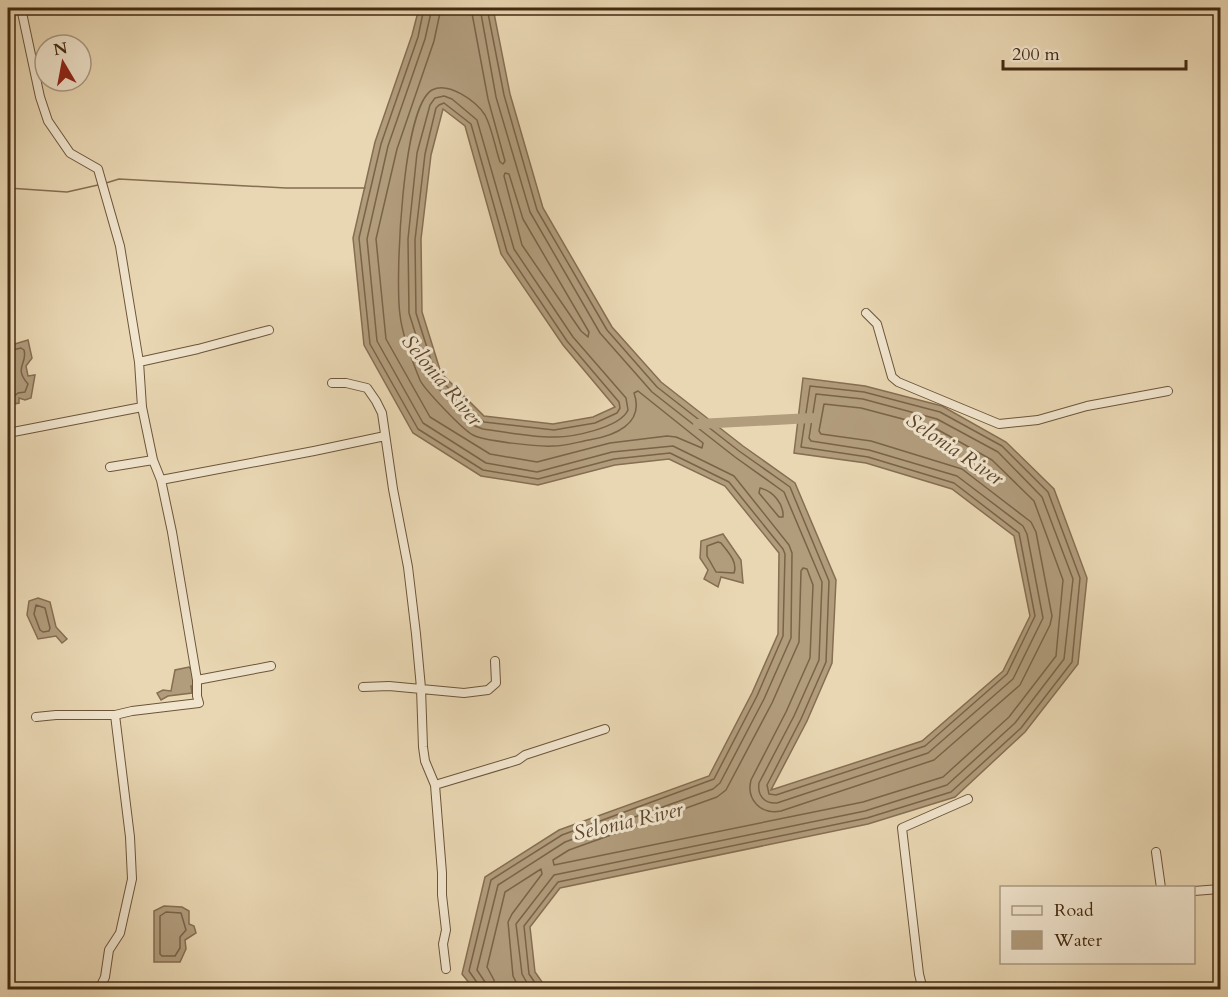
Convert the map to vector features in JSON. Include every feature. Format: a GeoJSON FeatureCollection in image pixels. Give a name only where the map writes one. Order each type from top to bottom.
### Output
{"type":"FeatureCollection","features":[{"type":"Feature","properties":{"kind":"street"},"geometry":{"type":"LineString","coordinates":[[21,8],[40,97],[48,121],[70,153],[98,169],[120,246],[139,362],[142,407],[172,531],[199,703],[115,715],[36,717]]}},
{"type":"Feature","properties":{"kind":"street"},"geometry":{"type":"LineString","coordinates":[[866,313],[877,324],[892,377],[898,382],[999,424],[1038,420],[1087,406],[1168,391]]}},
{"type":"Feature","properties":{"kind":"street"},"geometry":{"type":"LineString","coordinates":[[139,362],[269,330]]}},
{"type":"Feature","properties":{"kind":"street"},"geometry":{"type":"LineString","coordinates":[[332,383],[346,383],[367,388],[382,412],[408,567],[421,688],[423,747],[425,761],[435,785],[442,873],[441,895],[446,930],[443,944],[446,969]]}},
{"type":"Feature","properties":{"kind":"street"},"geometry":{"type":"LineString","coordinates":[[8,433],[142,407]]}},
{"type":"Feature","properties":{"kind":"street"},"geometry":{"type":"LineString","coordinates":[[161,480],[314,452],[385,436]]}},
{"type":"Feature","properties":{"kind":"street"},"geometry":{"type":"LineString","coordinates":[[110,467],[153,460]]}},
{"type":"Feature","properties":{"kind":"street"},"geometry":{"type":"LineString","coordinates":[[363,687],[389,686],[464,693],[488,690],[496,683],[495,661]]}},
{"type":"Feature","properties":{"kind":"street"},"geometry":{"type":"LineString","coordinates":[[197,680],[271,666]]}},
{"type":"Feature","properties":{"kind":"street"},"geometry":{"type":"LineString","coordinates":[[99,990],[105,977],[110,950],[120,933],[132,879],[130,837],[115,715]]}},
{"type":"Feature","properties":{"kind":"street"},"geometry":{"type":"LineString","coordinates":[[435,785],[518,760],[525,754],[605,729]]}},
{"type":"Feature","properties":{"kind":"street"},"geometry":{"type":"LineString","coordinates":[[923,990],[919,974],[902,828],[968,799]]}},
{"type":"Feature","properties":{"kind":"street"},"geometry":{"type":"LineString","coordinates":[[1156,852],[1161,886]]}},
{"type":"Feature","properties":{"kind":"street"},"geometry":{"type":"LineString","coordinates":[[1195,891],[1221,889]]}},
{"type":"Feature","properties":{"kind":"water"},"geometry":{"type":"Polygon","coordinates":[[[419,8],[493,8],[510,94],[543,208],[612,327],[661,382],[795,483],[836,580],[832,663],[807,721],[771,790],[922,741],[1003,671],[1030,616],[1014,536],[952,489],[866,463],[794,453],[803,378],[865,386],[942,406],[1006,442],[1054,489],[1087,578],[1078,664],[1025,732],[955,797],[868,824],[560,888],[530,927],[535,972],[547,989],[474,989],[462,974],[485,877],[559,830],[709,776],[752,693],[778,634],[779,553],[725,486],[669,459],[615,465],[538,485],[481,476],[413,433],[364,345],[353,238],[375,142],[419,8]],[[443,109],[431,155],[421,239],[422,312],[441,373],[484,416],[553,424],[593,417],[615,407],[563,345],[501,254],[465,126],[443,109]]]}},
{"type":"Feature","properties":{"kind":"water"},"geometry":{"type":"Polygon","coordinates":[[[28,340],[32,358],[26,366],[28,376],[35,375],[31,398],[25,400],[19,398],[19,403],[8,405],[8,346],[28,340]]]}},
{"type":"Feature","properties":{"kind":"water"},"geometry":{"type":"Polygon","coordinates":[[[723,534],[741,560],[743,583],[721,577],[718,587],[704,579],[708,570],[700,558],[701,541],[723,534]]]}},
{"type":"Feature","properties":{"kind":"water"},"geometry":{"type":"Polygon","coordinates":[[[38,598],[50,602],[56,627],[67,639],[62,643],[56,636],[38,639],[27,615],[29,601],[38,598]]]}},
{"type":"Feature","properties":{"kind":"water"},"geometry":{"type":"Polygon","coordinates":[[[189,667],[193,672],[195,686],[191,686],[192,693],[168,696],[161,700],[157,693],[163,690],[171,691],[175,670],[189,667]]]}},
{"type":"Feature","properties":{"kind":"water"},"geometry":{"type":"Polygon","coordinates":[[[164,906],[182,907],[189,911],[189,924],[194,926],[196,933],[185,940],[186,949],[180,962],[154,962],[154,911],[164,906]]]}},
{"type":"Feature","properties":{"kind":"waterway"},"geometry":{"type":"LineString","coordinates":[[106,183],[119,179],[286,188],[365,188]]}},
{"type":"Feature","properties":{"kind":"waterway"},"geometry":{"type":"LineString","coordinates":[[8,188],[67,192],[98,185]]}},
{"type":"Feature","properties":{"kind":"waterway","name":"Selonia River"},"geometry":{"type":"LineString","coordinates":[[698,424],[812,418]]}}]}
